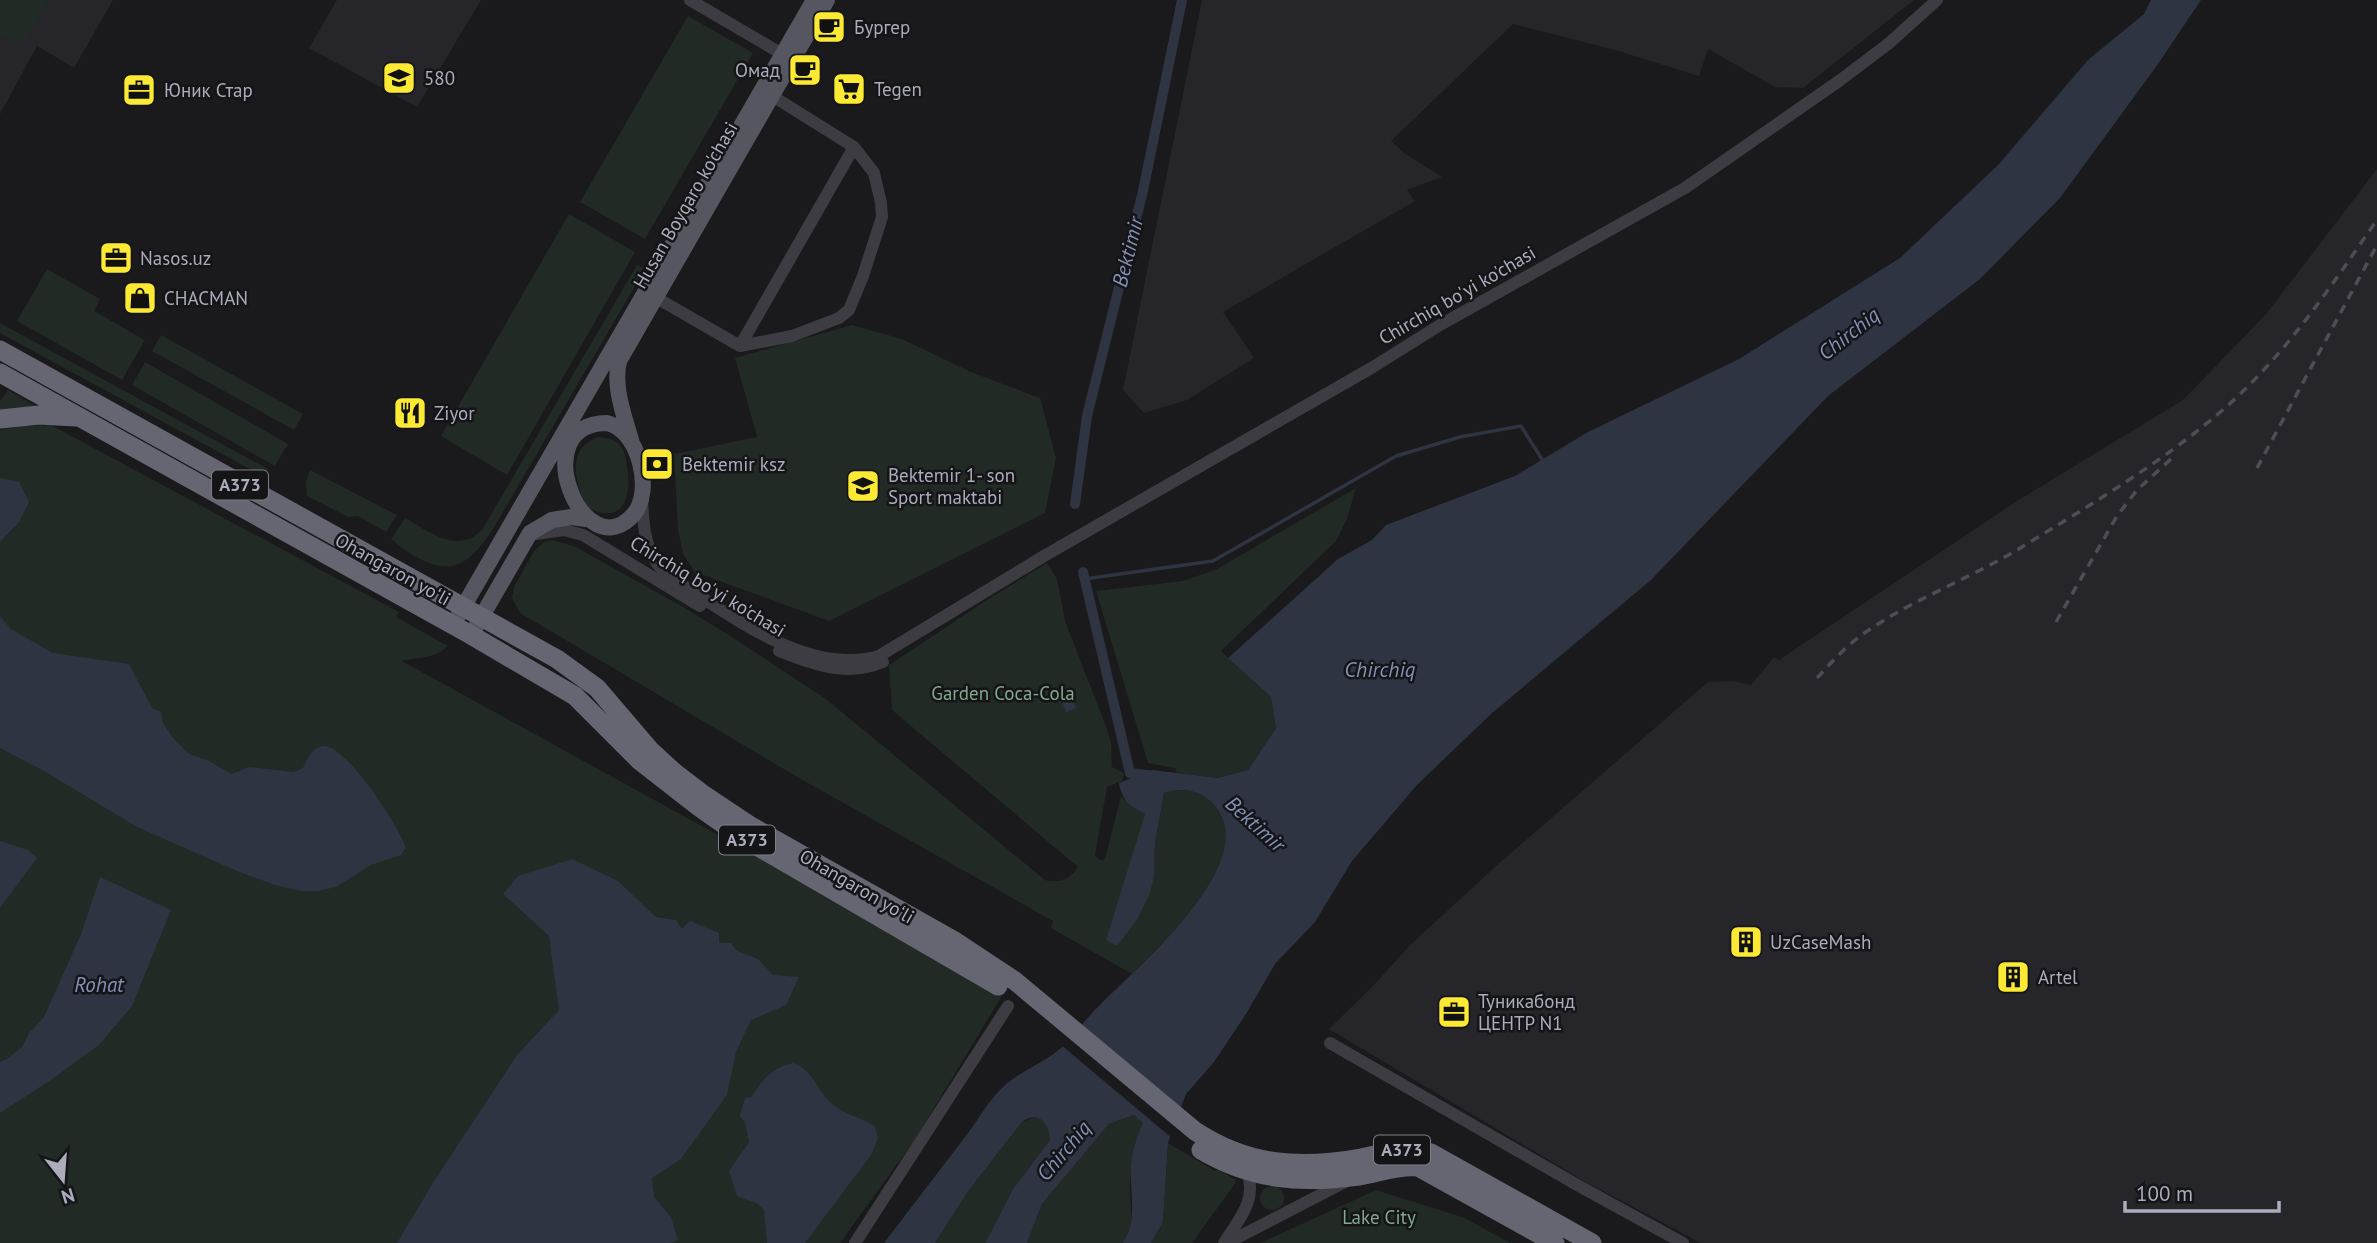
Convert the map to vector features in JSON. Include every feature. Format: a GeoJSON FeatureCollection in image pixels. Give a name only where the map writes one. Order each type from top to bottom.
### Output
{"type":"FeatureCollection","features":[{"type":"Feature","properties":{"kind":"highway","name":"Ohangaron yoʻli"},"geometry":{"type":"LineString","coordinates":[[0,350],[557,659],[587,679],[650,750],[704,794],[749,825],[962,947],[1015,981],[1062,1028],[1221,1162],[1247,1172],[1291,1179],[1356,1176],[1418,1167],[1555,1243]]}},
{"type":"Feature","properties":{"kind":"highway","name":"Ohangaron yoʻli"},"geometry":{"type":"LineString","coordinates":[[0,373],[453,624],[575,696],[640,761],[743,838],[977,972],[1062,1028]]}},
{"type":"Feature","properties":{"kind":"highway"},"geometry":{"type":"LineString","coordinates":[[0,419],[38,415],[81,418]]}},
{"type":"Feature","properties":{"kind":"highway","name":"Ohangaron yoʻli"},"geometry":{"type":"LineString","coordinates":[[1191,1136],[1241,1155],[1289,1164],[1322,1163],[1399,1150],[1422,1150],[1592,1243]]}},
{"type":"Feature","properties":{"kind":"main road","name":"Husan Boyqaro ko'chasi"},"geometry":{"type":"LineString","coordinates":[[788,57],[814,0]]}},
{"type":"Feature","properties":{"kind":"main road","name":"Husan Boyqaro ko'chasi"},"geometry":{"type":"LineString","coordinates":[[453,624],[578,406],[650,294],[788,57],[827,0]]}},
{"type":"Feature","properties":{"kind":"main road","name":"Husan Boyqaro ko'chasi"},"geometry":{"type":"LineString","coordinates":[[641,496],[640,466],[620,398],[617,371],[619,361],[650,294]]}},
{"type":"Feature","properties":{"kind":"main road","name":"Husan Boyqaro ko'chasi"},"geometry":{"type":"LineString","coordinates":[[578,406],[565,461],[567,479],[576,504],[586,519]]}},
{"type":"Feature","properties":{"kind":"main road","name":"Husan Boyqaro ko'chasi"},"geometry":{"type":"LineString","coordinates":[[529,493],[583,430],[602,423],[621,428],[631,440]]}},
{"type":"Feature","properties":{"kind":"main road"},"geometry":{"type":"LineString","coordinates":[[471,635],[525,539],[536,527],[552,520],[570,517],[586,519],[600,526],[620,524],[635,512],[641,496]]}},
{"type":"Feature","properties":{"kind":"street"},"geometry":{"type":"LineString","coordinates":[[690,0],[788,57]]}},
{"type":"Feature","properties":{"kind":"street","name":"Chirchiq bo'yi ko'chasi"},"geometry":{"type":"LineString","coordinates":[[641,496],[646,539],[664,572],[759,633],[820,656],[856,661],[878,656],[1044,556],[1373,367],[1440,325],[1685,188],[1839,81],[1888,44],[1937,0]]}},
{"type":"Feature","properties":{"kind":"street"},"geometry":{"type":"LineString","coordinates":[[650,294],[740,346],[792,336],[839,318],[849,310],[882,216],[874,173],[854,147],[767,93]]}},
{"type":"Feature","properties":{"kind":"street"},"geometry":{"type":"LineString","coordinates":[[740,346],[854,147]]}},
{"type":"Feature","properties":{"kind":"street","name":"Chirchiq bo'yi ko'chasi"},"geometry":{"type":"LineString","coordinates":[[586,519],[606,547]]}},
{"type":"Feature","properties":{"kind":"street","name":"Chirchiq bo'yi ko'chasi"},"geometry":{"type":"LineString","coordinates":[[525,539],[543,531],[564,530],[583,535],[774,649],[823,667],[843,670],[868,668],[881,663],[948,621],[978,597]]}},
{"type":"Feature","properties":{"kind":"street"},"geometry":{"type":"LineString","coordinates":[[855,1243],[1008,1006]]}},
{"type":"Feature","properties":{"kind":"street"},"geometry":{"type":"LineString","coordinates":[[1330,1043],[1684,1243]]}},
{"type":"Feature","properties":{"kind":"street"},"geometry":{"type":"LineString","coordinates":[[1226,1243],[1249,1201],[1252,1184],[1247,1172]]}},
{"type":"Feature","properties":{"kind":"street"},"geometry":{"type":"LineString","coordinates":[[1226,1243],[1356,1176]]}},
{"type":"Feature","properties":{"kind":"shaded area"},"geometry":{"type":"Polygon","coordinates":[[[0,0],[113,0],[74,68],[37,46],[0,114],[0,0]]]}},
{"type":"Feature","properties":{"kind":"shaded area","name":"580"},"geometry":{"type":"Polygon","coordinates":[[[337,0],[481,0],[417,107],[309,48],[337,0]]]}},
{"type":"Feature","properties":{"kind":"shaded area"},"geometry":{"type":"Polygon","coordinates":[[[1202,0],[1914,0],[1803,88],[1775,87],[1708,49],[1699,76],[1615,50],[1513,24],[1391,141],[1404,153],[1442,177],[1407,190],[1415,201],[1223,312],[1254,358],[1187,400],[1144,413],[1123,390],[1202,0]]]}},
{"type":"Feature","properties":{"kind":"shaded area"},"geometry":{"type":"Polygon","coordinates":[[[2377,169],[2377,1243],[1701,1243],[1584,1181],[1329,1029],[1409,946],[1496,866],[1708,682],[1733,681],[1751,685],[1774,657],[1779,660],[2017,501],[2183,400],[2267,313],[2377,169]]]}},
{"type":"Feature","properties":{"kind":"green space"},"geometry":{"type":"Polygon","coordinates":[[[0,0],[49,0],[26,41],[17,43],[0,34],[0,0]]]}},
{"type":"Feature","properties":{"kind":"green space"},"geometry":{"type":"Polygon","coordinates":[[[688,16],[753,53],[645,239],[580,202],[688,16]]]}},
{"type":"Feature","properties":{"kind":"green space"},"geometry":{"type":"Polygon","coordinates":[[[569,214],[635,252],[507,475],[441,436],[569,214]]]}},
{"type":"Feature","properties":{"kind":"green space"},"geometry":{"type":"Polygon","coordinates":[[[637,265],[645,269],[493,529],[478,549],[462,563],[442,566],[418,558],[391,539],[405,518],[433,534],[453,541],[472,537],[482,530],[637,265]]]}},
{"type":"Feature","properties":{"kind":"green space"},"geometry":{"type":"Polygon","coordinates":[[[47,269],[100,299],[94,311],[145,340],[122,380],[17,321],[47,269]]]}},
{"type":"Feature","properties":{"kind":"green space"},"geometry":{"type":"Polygon","coordinates":[[[0,323],[268,469],[257,473],[0,333],[0,323]]]}},
{"type":"Feature","properties":{"kind":"green space","name":"Bektemir 1- son Sport maktabi"},"geometry":{"type":"Polygon","coordinates":[[[852,325],[902,339],[971,372],[1040,398],[1056,458],[1045,513],[829,621],[695,572],[683,554],[678,529],[674,454],[757,437],[735,358],[852,325]]]}},
{"type":"Feature","properties":{"kind":"green space"},"geometry":{"type":"Polygon","coordinates":[[[161,335],[303,414],[294,430],[152,351],[161,335]]]}},
{"type":"Feature","properties":{"kind":"green space"},"geometry":{"type":"Polygon","coordinates":[[[145,362],[288,444],[275,466],[132,385],[145,362]]]}},
{"type":"Feature","properties":{"kind":"green space"},"geometry":{"type":"Polygon","coordinates":[[[8,390],[39,408],[0,412],[0,401],[8,390]]]}},
{"type":"Feature","properties":{"kind":"green space"},"geometry":{"type":"Polygon","coordinates":[[[51,425],[399,612],[396,617],[448,646],[432,655],[402,661],[1003,994],[916,1138],[840,1243],[0,1243],[0,430],[51,425]]]}},
{"type":"Feature","properties":{"kind":"green space"},"geometry":{"type":"Polygon","coordinates":[[[599,437],[618,443],[622,447],[627,464],[626,497],[617,511],[610,513],[600,513],[588,508],[577,478],[577,458],[581,449],[599,437]]]}},
{"type":"Feature","properties":{"kind":"green space"},"geometry":{"type":"Polygon","coordinates":[[[310,470],[397,515],[386,532],[358,516],[348,517],[307,496],[306,482],[310,470]]]}},
{"type":"Feature","properties":{"kind":"green space"},"geometry":{"type":"Polygon","coordinates":[[[1356,488],[1347,519],[1336,541],[1221,651],[1271,697],[1276,728],[1248,770],[1218,778],[1177,773],[1175,768],[1148,763],[1096,591],[1183,581],[1217,569],[1356,488]]]}},
{"type":"Feature","properties":{"kind":"green space","name":"Garden Coca-Cola"},"geometry":{"type":"Polygon","coordinates":[[[552,540],[574,546],[683,607],[826,699],[1045,880],[1059,881],[1071,875],[1078,867],[892,710],[889,665],[1047,563],[1057,579],[1065,621],[1107,729],[1111,743],[1112,767],[1124,773],[1122,781],[1107,787],[1095,856],[1102,861],[1105,859],[1121,796],[1134,808],[1145,813],[1155,860],[1155,843],[1164,793],[1184,790],[1208,799],[1224,824],[1224,847],[1216,871],[1184,918],[1132,974],[1051,928],[1053,921],[799,778],[520,613],[512,598],[514,587],[534,551],[544,542],[552,540]]]}},
{"type":"Feature","properties":{"kind":"green space"},"geometry":{"type":"Polygon","coordinates":[[[1134,1115],[1144,1123],[1131,1167],[1131,1222],[1122,1243],[1027,1243],[1042,1204],[1109,1124],[1134,1115]]]}},
{"type":"Feature","properties":{"kind":"green space"},"geometry":{"type":"Polygon","coordinates":[[[1034,1117],[1041,1119],[1046,1125],[1050,1140],[1013,1189],[985,1243],[935,1243],[969,1190],[1022,1122],[1034,1117]]]}},
{"type":"Feature","properties":{"kind":"green space"},"geometry":{"type":"Polygon","coordinates":[[[1168,1143],[1237,1181],[1192,1243],[1151,1243],[1163,1222],[1168,1143]]]}},
{"type":"Feature","properties":{"kind":"green space"},"geometry":{"type":"Polygon","coordinates":[[[1272,1186],[1283,1193],[1284,1198],[1277,1209],[1272,1210],[1261,1203],[1260,1198],[1267,1187],[1272,1186]]]}},
{"type":"Feature","properties":{"kind":"green space","name":"Lake City"},"geometry":{"type":"Polygon","coordinates":[[[1376,1190],[1465,1218],[1510,1243],[1260,1243],[1376,1190]]]}},
{"type":"Feature","properties":{"kind":"water","name":"Chirchiq"},"geometry":{"type":"Polygon","coordinates":[[[2151,0],[2201,0],[2060,198],[1980,279],[1828,396],[1651,580],[1491,714],[1417,785],[1352,861],[1315,922],[1275,964],[1214,1062],[1186,1094],[1168,1143],[1163,1222],[1151,1243],[1122,1243],[1132,1216],[1132,1160],[1143,1123],[1134,1115],[1109,1124],[1042,1204],[1027,1243],[985,1243],[1013,1189],[1050,1140],[1045,1124],[1033,1117],[1022,1122],[969,1190],[935,1243],[884,1243],[998,1092],[1066,1043],[1095,1010],[1166,940],[1190,912],[1210,882],[1223,854],[1225,827],[1213,804],[1202,796],[1190,791],[1164,793],[1150,893],[1137,920],[1117,946],[1106,940],[1145,814],[1128,802],[1119,783],[1152,770],[1218,778],[1248,770],[1276,728],[1271,697],[1228,658],[1338,559],[1372,540],[1386,525],[1515,476],[1588,432],[1739,359],[1900,258],[1998,165],[2088,60],[2144,14],[2151,0]]]}},
{"type":"Feature","properties":{"kind":"water"},"geometry":{"type":"Polygon","coordinates":[[[0,478],[19,482],[29,502],[19,522],[0,542],[0,478]]]}},
{"type":"Feature","properties":{"kind":"water"},"geometry":{"type":"Polygon","coordinates":[[[0,616],[11,629],[53,653],[129,664],[152,708],[161,712],[163,723],[173,738],[189,754],[207,760],[232,774],[249,767],[294,772],[303,768],[317,748],[325,746],[335,750],[372,790],[394,823],[406,848],[401,855],[371,865],[336,887],[300,891],[237,871],[137,827],[0,748],[0,616]]]}},
{"type":"Feature","properties":{"kind":"water"},"geometry":{"type":"Polygon","coordinates":[[[1068,687],[1076,708],[1066,712],[1058,691],[1068,687]]]}},
{"type":"Feature","properties":{"kind":"water"},"geometry":{"type":"Polygon","coordinates":[[[0,841],[28,850],[37,858],[0,908],[0,841]]]}},
{"type":"Feature","properties":{"kind":"water"},"geometry":{"type":"Polygon","coordinates":[[[572,859],[618,881],[656,917],[676,920],[682,929],[690,921],[719,933],[719,943],[731,943],[737,951],[758,959],[773,975],[799,977],[786,1005],[751,1020],[736,1052],[727,1095],[681,1159],[652,1178],[654,1197],[671,1217],[678,1240],[671,1243],[397,1243],[517,1055],[559,1010],[549,936],[503,894],[518,876],[572,859]]]}},
{"type":"Feature","properties":{"kind":"water","name":"Rohat"},"geometry":{"type":"Polygon","coordinates":[[[100,877],[171,910],[132,1006],[99,1045],[0,1113],[0,1062],[22,1047],[29,1033],[44,1017],[81,934],[100,877]]]}},
{"type":"Feature","properties":{"kind":"water"},"geometry":{"type":"Polygon","coordinates":[[[793,1063],[806,1070],[836,1107],[875,1126],[878,1138],[871,1155],[805,1243],[767,1243],[764,1210],[758,1204],[737,1196],[729,1171],[749,1142],[745,1123],[740,1116],[745,1098],[752,1097],[759,1085],[774,1071],[793,1063]]]}},
{"type":"Feature","properties":{"kind":"pier"},"geometry":{"type":"Polygon","coordinates":[[[1078,1024],[1183,1112],[1173,1139],[1060,1044],[1078,1024]]]}},
{"type":"Feature","properties":{"kind":"waterway","name":"Bektimir"},"geometry":{"type":"LineString","coordinates":[[1075,504],[1087,416],[1143,191],[1182,0]]}},
{"type":"Feature","properties":{"kind":"waterway"},"geometry":{"type":"LineString","coordinates":[[1084,579],[1213,561],[1396,456],[1460,437],[1521,426],[1543,461]]}},
{"type":"Feature","properties":{"kind":"waterway","name":"Bektimir"},"geometry":{"type":"LineString","coordinates":[[1083,572],[1130,773],[1155,776]]}},
{"type":"Feature","properties":{"kind":"railway"},"geometry":{"type":"LineString","coordinates":[[1817,678],[1848,646],[1878,624],[2017,550],[2143,470],[2205,425],[2258,376],[2290,339],[2377,220]]}},
{"type":"Feature","properties":{"kind":"railway"},"geometry":{"type":"LineString","coordinates":[[2257,468],[2377,245]]}},
{"type":"Feature","properties":{"kind":"railway"},"geometry":{"type":"LineString","coordinates":[[2056,622],[2117,516],[2137,490],[2171,459]]}},
{"type":"Feature","properties":{"kind":"place","name":"Бургер"},"geometry":{"type":"Point","coordinates":[829,27]}},
{"type":"Feature","properties":{"kind":"place","name":"Омад"},"geometry":{"type":"Point","coordinates":[805,70]}},
{"type":"Feature","properties":{"kind":"place","name":"580"},"geometry":{"type":"Point","coordinates":[399,78]}},
{"type":"Feature","properties":{"kind":"place","name":"Tegen"},"geometry":{"type":"Point","coordinates":[849,89]}},
{"type":"Feature","properties":{"kind":"place","name":"Юник Стар"},"geometry":{"type":"Point","coordinates":[139,90]}},
{"type":"Feature","properties":{"kind":"place","name":"Nasos.uz"},"geometry":{"type":"Point","coordinates":[116,258]}},
{"type":"Feature","properties":{"kind":"place","name":"CHACMAN"},"geometry":{"type":"Point","coordinates":[140,298]}},
{"type":"Feature","properties":{"kind":"place","name":"Ziyor"},"geometry":{"type":"Point","coordinates":[410,413]}},
{"type":"Feature","properties":{"kind":"place","name":"Bektemir ksz"},"geometry":{"type":"Point","coordinates":[657,464]}},
{"type":"Feature","properties":{"kind":"place","name":"Bektemir 1- son Sport maktabi"},"geometry":{"type":"Point","coordinates":[863,486]}},
{"type":"Feature","properties":{"kind":"place","name":"UzCaseMash"},"geometry":{"type":"Point","coordinates":[1746,942]}},
{"type":"Feature","properties":{"kind":"place","name":"Artel"},"geometry":{"type":"Point","coordinates":[2013,977]}},
{"type":"Feature","properties":{"kind":"place","name":"Туникабонд ЦЕНТР N1"},"geometry":{"type":"Point","coordinates":[1454,1012]}}]}
